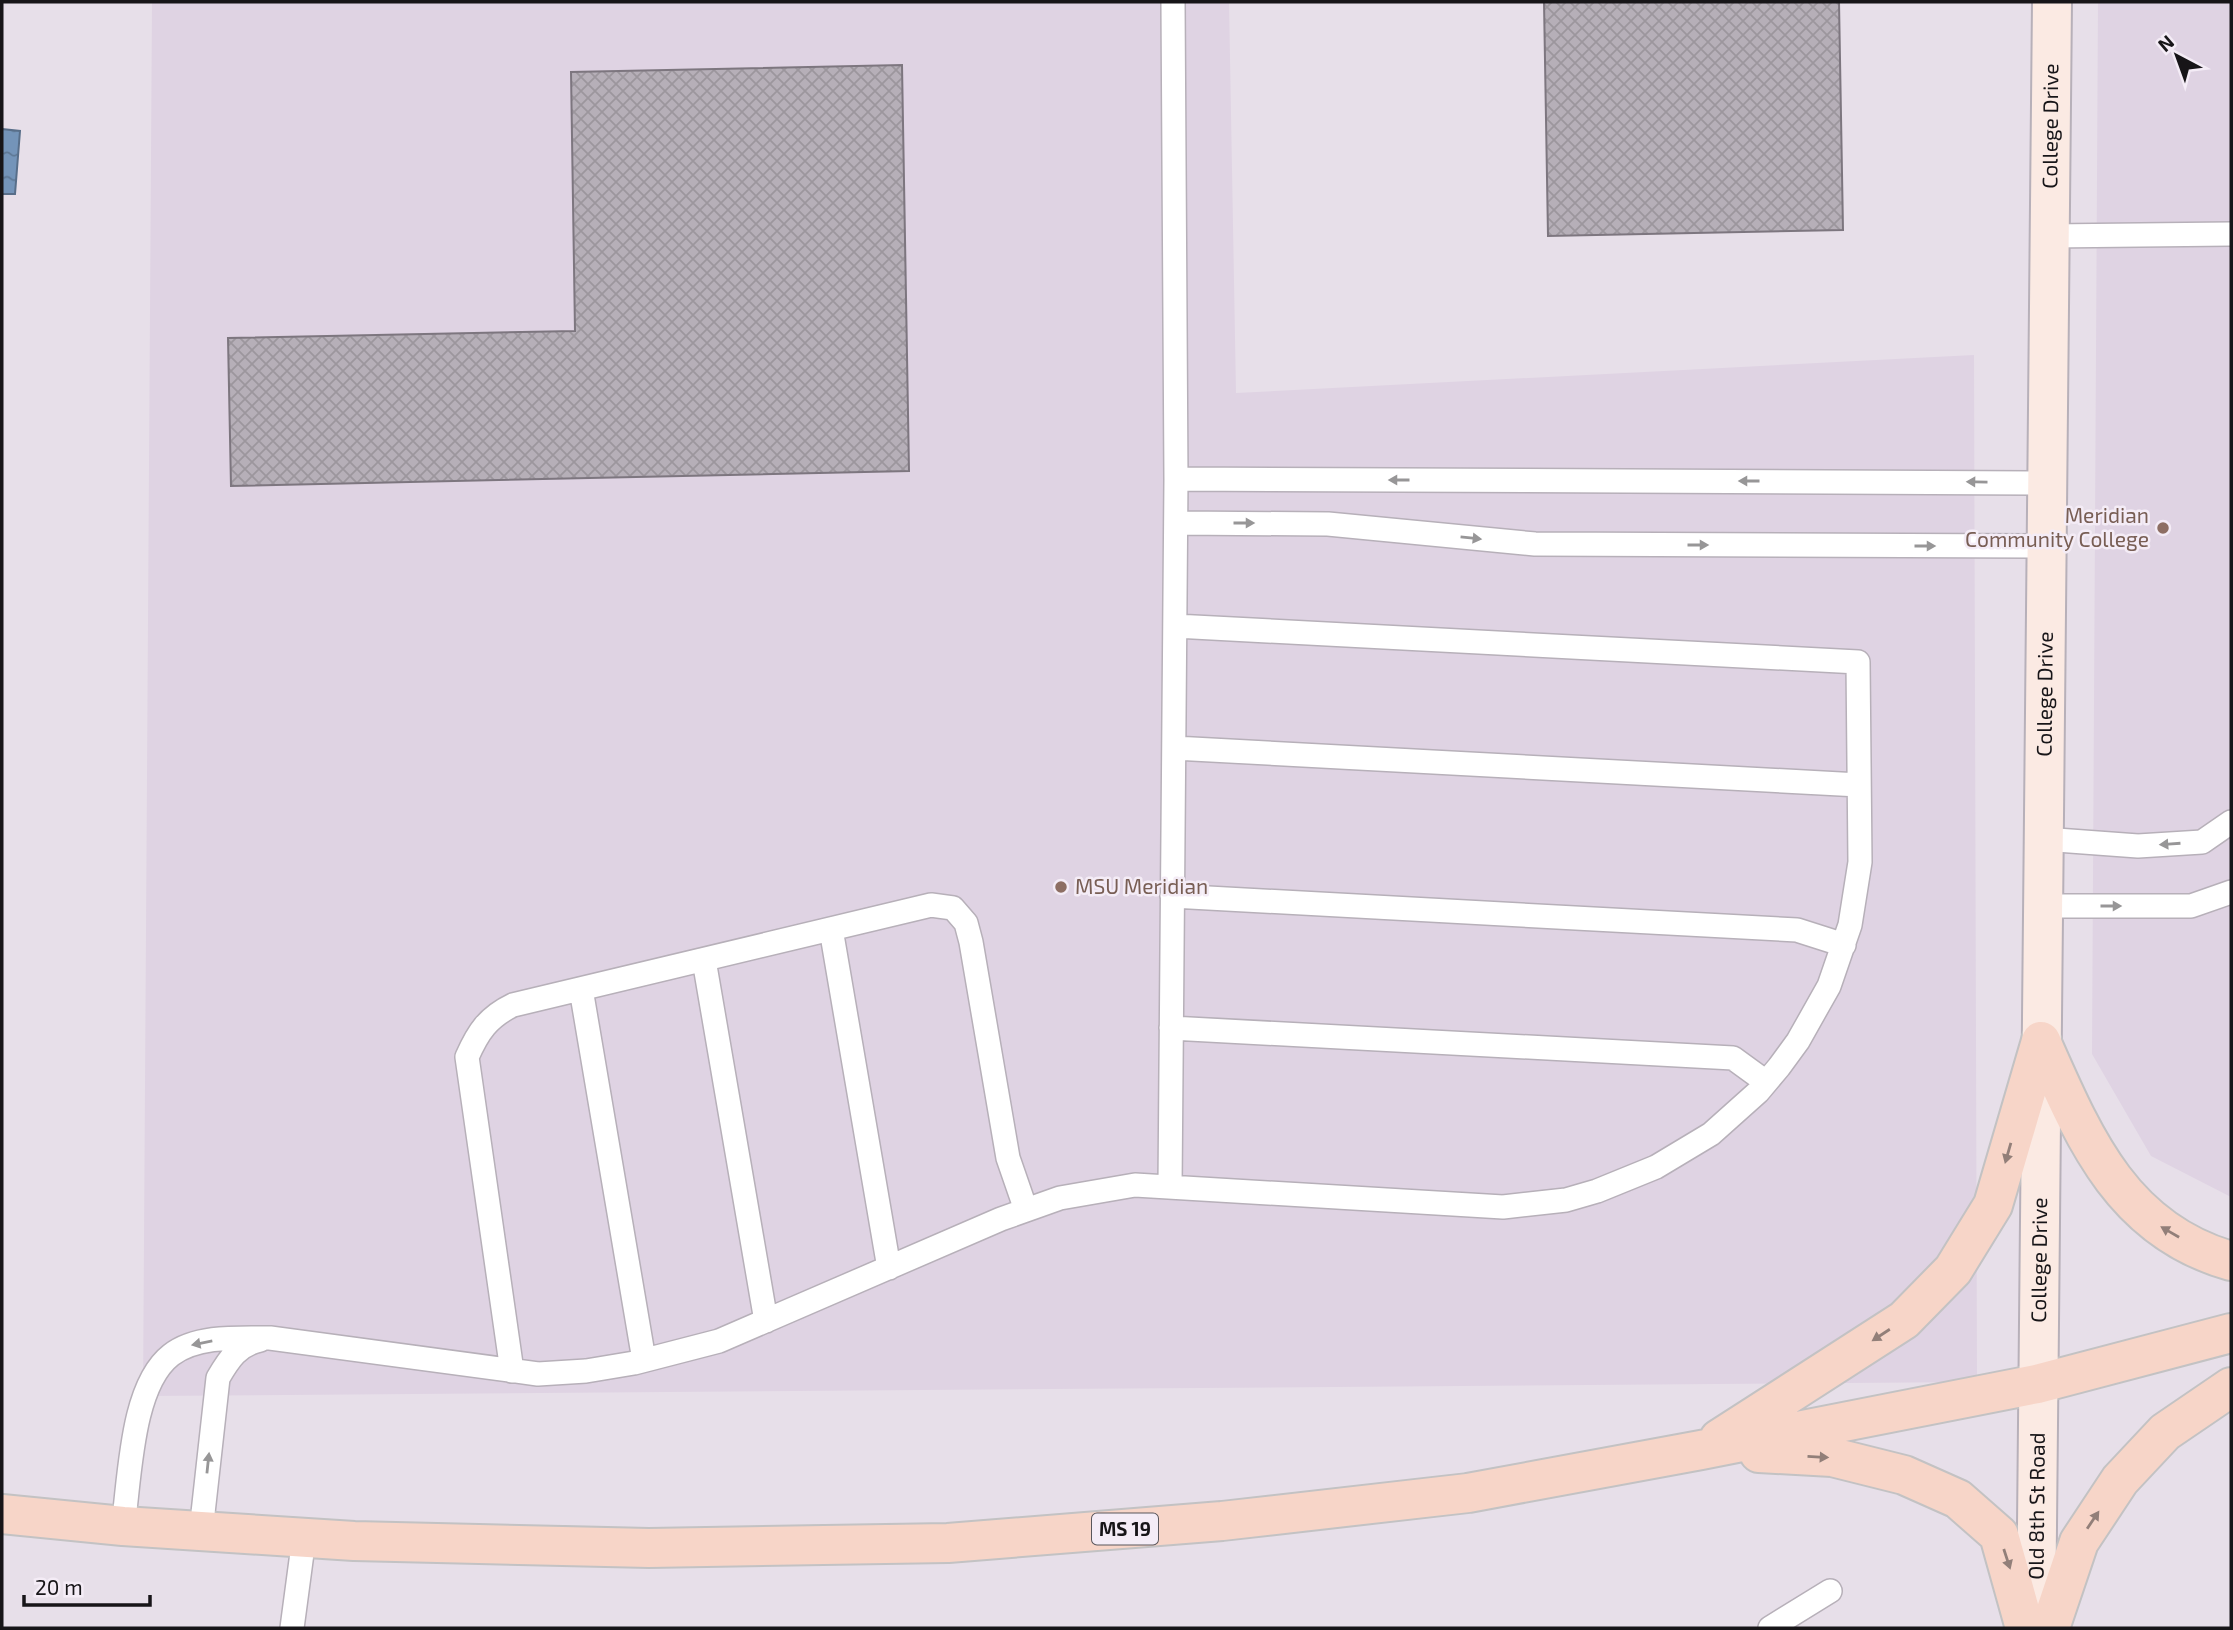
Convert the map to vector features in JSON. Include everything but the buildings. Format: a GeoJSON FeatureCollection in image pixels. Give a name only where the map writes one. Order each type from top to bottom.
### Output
{"type":"FeatureCollection","features":[{"type":"Feature","properties":{"kind":"main road"},"geometry":{"type":"LineString","coordinates":[[2041,1041],[2074,1117],[2110,1179],[2163,1230],[2231,1261]]}},
{"type":"Feature","properties":{"kind":"main road"},"geometry":{"type":"LineString","coordinates":[[1701,1450],[1904,1320],[1953,1270],[1993,1205],[2041,1041]]}},
{"type":"Feature","properties":{"kind":"main road","name":"MS 19"},"geometry":{"type":"LineString","coordinates":[[2,1514],[122,1526],[304,1538],[649,1548],[948,1543],[1222,1521],[1468,1493],[1701,1450],[2037,1384],[2231,1333]]}},
{"type":"Feature","properties":{"kind":"main road"},"geometry":{"type":"LineString","coordinates":[[2050,1628],[2078,1542],[2120,1480],[2165,1432],[2231,1387]]}},
{"type":"Feature","properties":{"kind":"main road"},"geometry":{"type":"LineString","coordinates":[[1701,1450],[1832,1457],[1904,1475],[1958,1499],[1999,1535],[2025,1628]]}},
{"type":"Feature","properties":{"kind":"street","name":"College Drive"},"geometry":{"type":"LineString","coordinates":[[2037,1384],[2045,483],[2053,2]]}},
{"type":"Feature","properties":{"kind":"street","name":"Old 8th St Road"},"geometry":{"type":"LineString","coordinates":[[2036,1628],[2037,1384]]}},
{"type":"Feature","properties":{"kind":"lane"},"geometry":{"type":"LineString","coordinates":[[1170,1188],[1176,523],[1173,2]]}},
{"type":"Feature","properties":{"kind":"lane"},"geometry":{"type":"LineString","coordinates":[[2049,236],[2231,234]]}},
{"type":"Feature","properties":{"kind":"lane"},"geometry":{"type":"LineString","coordinates":[[1176,479],[2045,483]]}},
{"type":"Feature","properties":{"kind":"lane"},"geometry":{"type":"LineString","coordinates":[[1176,523],[1328,524],[1535,544],[2046,546]]}},
{"type":"Feature","properties":{"kind":"lane"},"geometry":{"type":"LineString","coordinates":[[122,1526],[143,1396],[156,1371],[172,1354],[193,1344],[229,1338],[270,1338],[538,1374],[586,1371],[719,1341],[1060,1198],[1135,1185],[1503,1207],[1566,1200],[1627,1181],[1684,1152],[1735,1114],[1766,1082],[1815,1014],[1844,945],[1860,862],[1858,662],[1175,626]]}},
{"type":"Feature","properties":{"kind":"lane"},"geometry":{"type":"LineString","coordinates":[[1174,748],[1859,785]]}},
{"type":"Feature","properties":{"kind":"lane"},"geometry":{"type":"LineString","coordinates":[[2043,839],[2138,846],[2202,842],[2231,822]]}},
{"type":"Feature","properties":{"kind":"lane"},"geometry":{"type":"LineString","coordinates":[[2043,905],[2190,906],[2231,892]]}},
{"type":"Feature","properties":{"kind":"lane"},"geometry":{"type":"LineString","coordinates":[[1172,896],[1797,930],[1844,945]]}},
{"type":"Feature","properties":{"kind":"lane"},"geometry":{"type":"LineString","coordinates":[[512,1371],[467,1057],[477,1034],[493,1015],[513,1005],[931,905],[953,908],[966,923],[1008,1158],[1026,1210]]}},
{"type":"Feature","properties":{"kind":"lane"},"geometry":{"type":"LineString","coordinates":[[831,929],[888,1268]]}},
{"type":"Feature","properties":{"kind":"lane"},"geometry":{"type":"LineString","coordinates":[[704,960],[766,1321]]}},
{"type":"Feature","properties":{"kind":"lane"},"geometry":{"type":"LineString","coordinates":[[581,989],[644,1360]]}},
{"type":"Feature","properties":{"kind":"lane"},"geometry":{"type":"LineString","coordinates":[[1171,1028],[1733,1058],[1766,1082]]}},
{"type":"Feature","properties":{"kind":"lane"},"geometry":{"type":"LineString","coordinates":[[201,1531],[218,1378],[229,1359],[245,1343],[270,1338]]}},
{"type":"Feature","properties":{"kind":"lane"},"geometry":{"type":"LineString","coordinates":[[292,1628],[304,1538]]}},
{"type":"Feature","properties":{"kind":"lane"},"geometry":{"type":"LineString","coordinates":[[1770,1628],[1830,1591]]}},
{"type":"Feature","properties":{"kind":"shaded area","name":"MSU Meridian"},"geometry":{"type":"Polygon","coordinates":[[[152,2],[1229,2],[1236,393],[1974,355],[1977,1382],[143,1396],[152,2]]]}},
{"type":"Feature","properties":{"kind":"shaded area","name":"Meridian Community College"},"geometry":{"type":"Polygon","coordinates":[[[2098,2],[2231,2],[2231,1197],[2151,1156],[2092,1054],[2098,2]]]}},
{"type":"Feature","properties":{"kind":"water"},"geometry":{"type":"Polygon","coordinates":[[[2,129],[20,131],[15,194],[2,194],[2,129]]]}},
{"type":"Feature","properties":{"kind":"place","name":"Meridian Community College"},"geometry":{"type":"Point","coordinates":[2163,528]}},
{"type":"Feature","properties":{"kind":"place","name":"MSU Meridian"},"geometry":{"type":"Point","coordinates":[1061,887]}}]}
